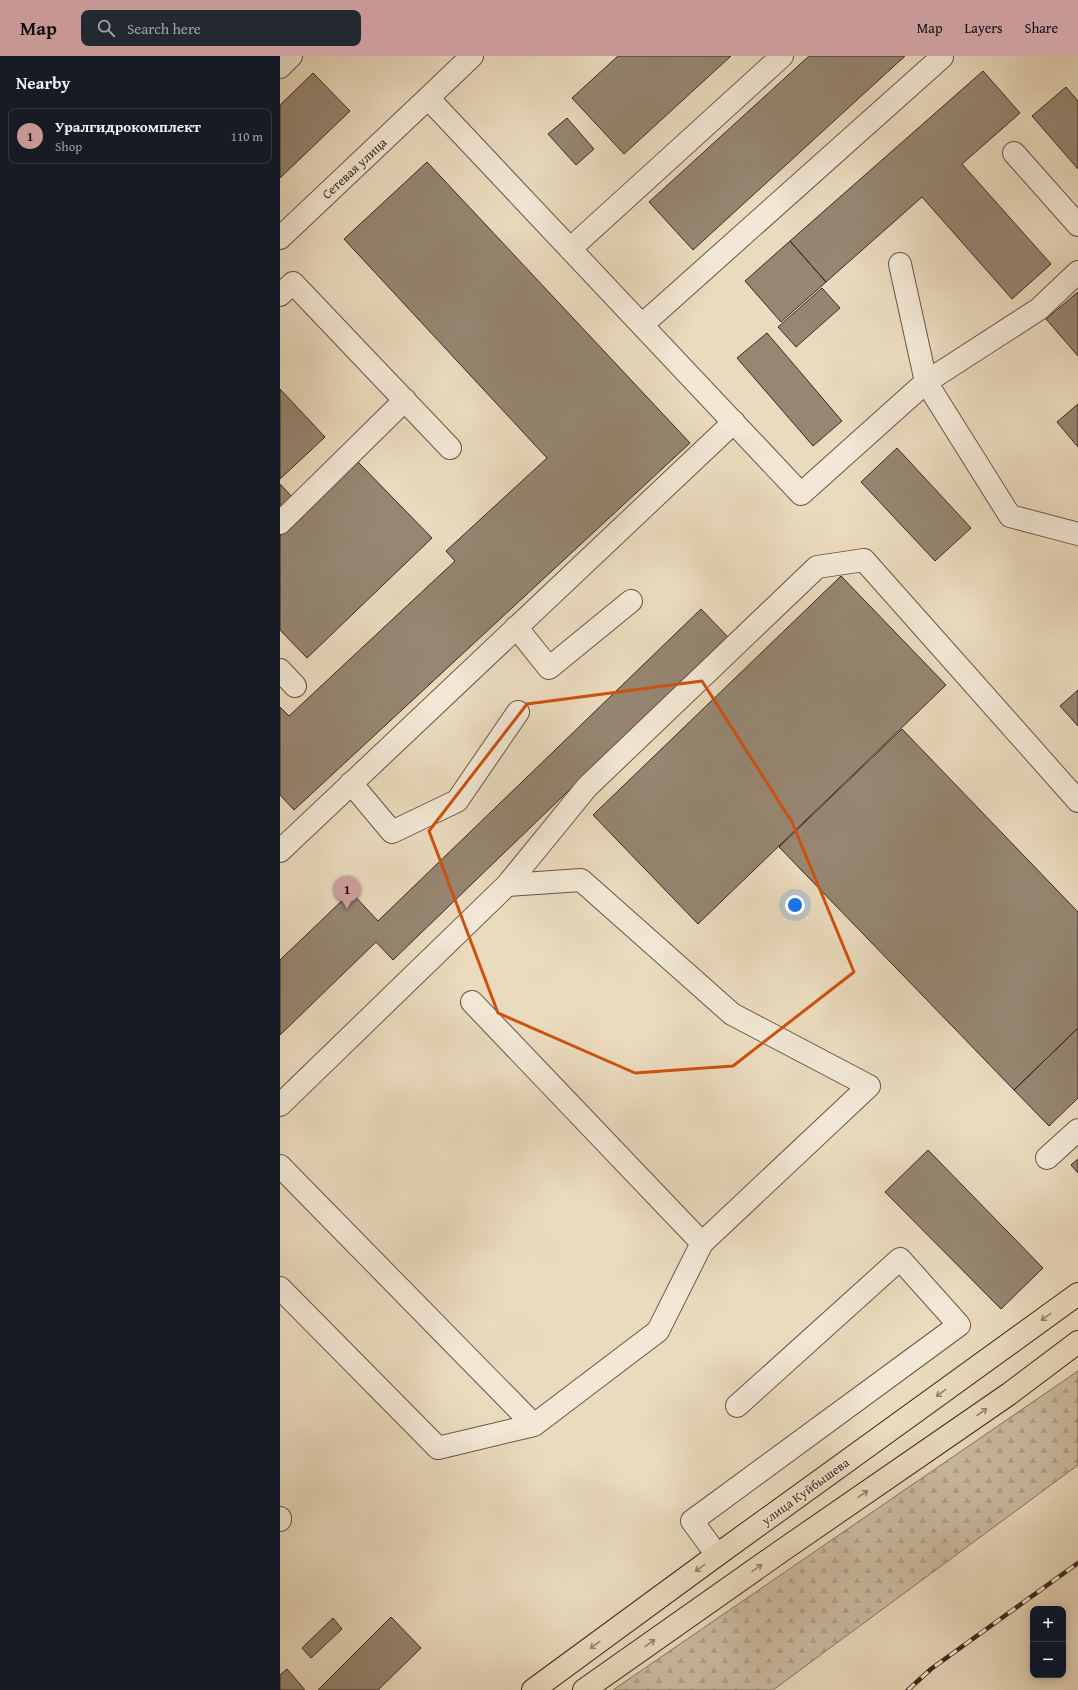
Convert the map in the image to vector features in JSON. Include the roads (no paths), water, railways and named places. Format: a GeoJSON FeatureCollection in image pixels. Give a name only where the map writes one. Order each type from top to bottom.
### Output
{"type":"FeatureCollection","features":[{"type":"Feature","properties":{"kind":"main road","name":"улица Куйбышева"},"geometry":{"type":"LineString","coordinates":[[533,1690],[1078,1294]]}},
{"type":"Feature","properties":{"kind":"main road"},"geometry":{"type":"LineString","coordinates":[[584,1690],[780,1552],[1009,1394],[1078,1342]]}},
{"type":"Feature","properties":{"kind":"main road"},"geometry":{"type":"LineString","coordinates":[[761,1524],[780,1552]]}},
{"type":"Feature","properties":{"kind":"street"},"geometry":{"type":"LineString","coordinates":[[280,67],[291,56]]}},
{"type":"Feature","properties":{"kind":"street","name":"Сетевая улица"},"geometry":{"type":"LineString","coordinates":[[280,238],[472,56]]}},
{"type":"Feature","properties":{"kind":"street"},"geometry":{"type":"LineString","coordinates":[[570,250],[782,56]]}},
{"type":"Feature","properties":{"kind":"street"},"geometry":{"type":"LineString","coordinates":[[642,325],[942,57]]}},
{"type":"Feature","properties":{"kind":"street"},"geometry":{"type":"LineString","coordinates":[[428,98],[801,494],[926,382],[1039,309],[1078,272]]}},
{"type":"Feature","properties":{"kind":"street"},"geometry":{"type":"LineString","coordinates":[[1014,153],[1078,224]]}},
{"type":"Feature","properties":{"kind":"street"},"geometry":{"type":"LineString","coordinates":[[900,264],[926,382],[1010,516],[1078,534]]}},
{"type":"Feature","properties":{"kind":"street"},"geometry":{"type":"LineString","coordinates":[[280,295],[293,283],[450,448]]}},
{"type":"Feature","properties":{"kind":"street"},"geometry":{"type":"LineString","coordinates":[[280,523],[405,400]]}},
{"type":"Feature","properties":{"kind":"street"},"geometry":{"type":"LineString","coordinates":[[280,851],[734,422]]}},
{"type":"Feature","properties":{"kind":"street"},"geometry":{"type":"LineString","coordinates":[[280,1105],[507,884],[587,787],[817,567],[864,560],[1078,801]]}},
{"type":"Feature","properties":{"kind":"street"},"geometry":{"type":"LineString","coordinates":[[516,627],[549,668],[631,601]]}},
{"type":"Feature","properties":{"kind":"street"},"geometry":{"type":"LineString","coordinates":[[280,670],[295,686]]}},
{"type":"Feature","properties":{"kind":"street"},"geometry":{"type":"LineString","coordinates":[[351,783],[392,832],[457,801],[518,712]]}},
{"type":"Feature","properties":{"kind":"street"},"geometry":{"type":"LineString","coordinates":[[280,1288],[438,1448],[534,1425],[658,1331],[702,1243],[869,1086],[732,1014],[581,880],[507,884]]}},
{"type":"Feature","properties":{"kind":"street"},"geometry":{"type":"LineString","coordinates":[[472,1002],[702,1243]]}},
{"type":"Feature","properties":{"kind":"street"},"geometry":{"type":"LineString","coordinates":[[1047,1158],[1078,1130]]}},
{"type":"Feature","properties":{"kind":"street"},"geometry":{"type":"LineString","coordinates":[[280,1166],[534,1425]]}},
{"type":"Feature","properties":{"kind":"street"},"geometry":{"type":"LineString","coordinates":[[717,1555],[692,1521],[959,1325],[900,1259],[737,1406]]}},
{"type":"Feature","properties":{"kind":"railway"},"geometry":{"type":"LineString","coordinates":[[908,1690],[931,1669],[1078,1563]]}},
{"type":"Feature","properties":{"kind":"place","name":"Уралгидрокомплект"},"geometry":{"type":"Point","coordinates":[347,909]}}]}
